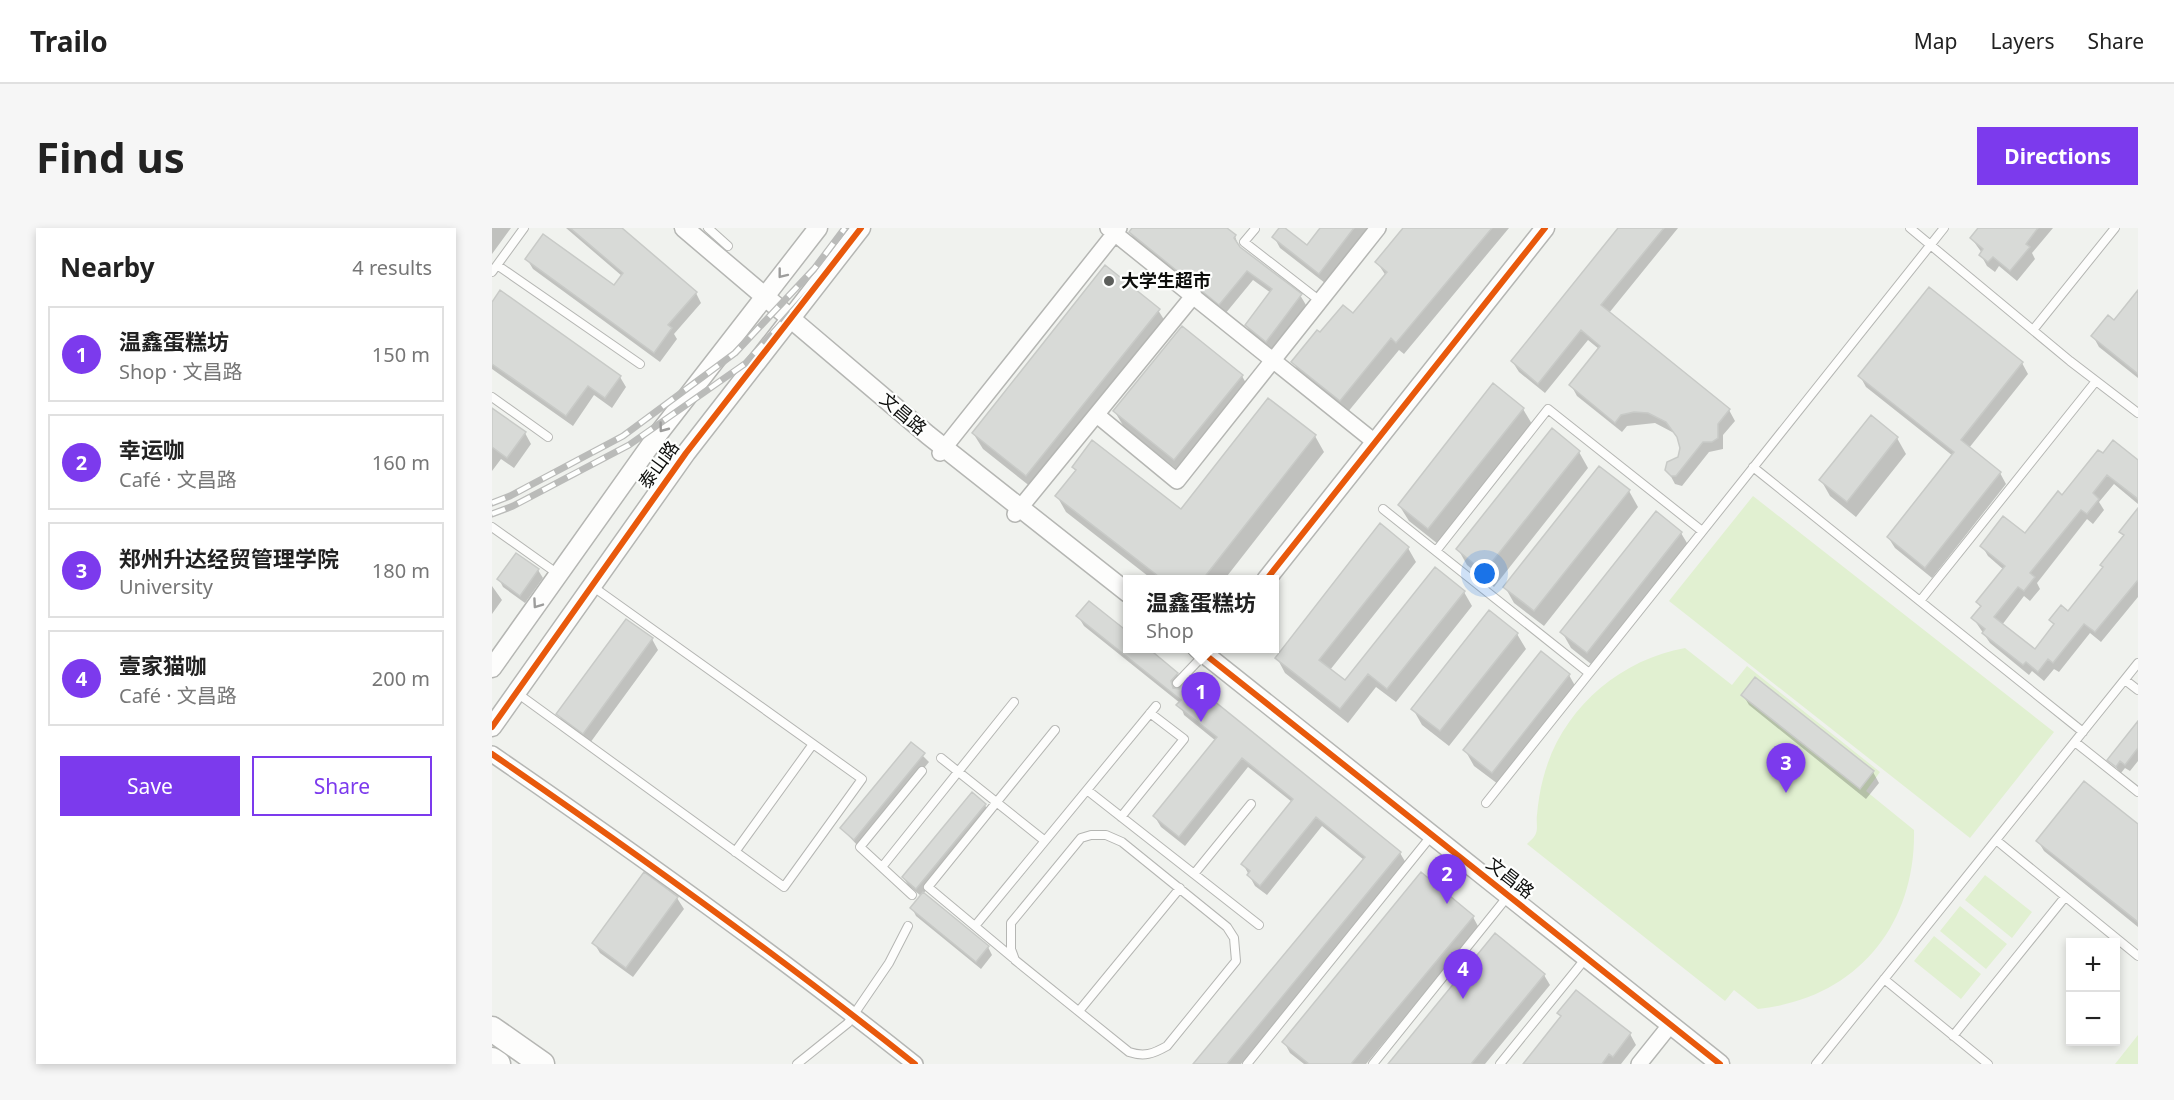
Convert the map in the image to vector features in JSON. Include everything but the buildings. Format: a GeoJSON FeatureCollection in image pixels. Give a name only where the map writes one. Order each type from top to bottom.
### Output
{"type":"FeatureCollection","features":[{"type":"Feature","properties":{"kind":"highway"},"geometry":{"type":"LineString","coordinates":[[493,1033],[542,1064]]}},
{"type":"Feature","properties":{"kind":"highway"},"geometry":{"type":"LineString","coordinates":[[492,1060],[498,1064]]}},
{"type":"Feature","properties":{"kind":"street","name":"文昌路"},"geometry":{"type":"LineString","coordinates":[[684,228],[942,451],[1123,589]]}},
{"type":"Feature","properties":{"kind":"street","name":"泰山路"},"geometry":{"type":"LineString","coordinates":[[494,661],[659,433],[818,228]]}},
{"type":"Feature","properties":{"kind":"street","name":"泰山路"},"geometry":{"type":"LineString","coordinates":[[492,727],[686,453],[861,228]]}},
{"type":"Feature","properties":{"kind":"street"},"geometry":{"type":"LineString","coordinates":[[1096,415],[1177,481],[1378,228]]}},
{"type":"Feature","properties":{"kind":"street"},"geometry":{"type":"LineString","coordinates":[[1269,575],[1545,228]]}},
{"type":"Feature","properties":{"kind":"street"},"geometry":{"type":"LineString","coordinates":[[942,451],[1114,230],[1376,443]]}},
{"type":"Feature","properties":{"kind":"street"},"geometry":{"type":"LineString","coordinates":[[1018,511],[1194,295]]}},
{"type":"Feature","properties":{"kind":"street","name":"文昌路"},"geometry":{"type":"LineString","coordinates":[[1203,653],[1720,1064]]}},
{"type":"Feature","properties":{"kind":"street"},"geometry":{"type":"LineString","coordinates":[[492,754],[666,876],[915,1064]]}},
{"type":"Feature","properties":{"kind":"street"},"geometry":{"type":"LineString","coordinates":[[1640,1064],[1671,1024]]}},
{"type":"Feature","properties":{"kind":"lane"},"geometry":{"type":"LineString","coordinates":[[524,228],[495,268],[640,364]]}},
{"type":"Feature","properties":{"kind":"lane"},"geometry":{"type":"LineString","coordinates":[[708,228],[728,246]]}},
{"type":"Feature","properties":{"kind":"lane"},"geometry":{"type":"LineString","coordinates":[[1255,228],[1244,242],[1320,301]]}},
{"type":"Feature","properties":{"kind":"lane"},"geometry":{"type":"LineString","coordinates":[[1910,228],[2138,413]]}},
{"type":"Feature","properties":{"kind":"lane"},"geometry":{"type":"LineString","coordinates":[[1486,803],[1944,228]]}},
{"type":"Feature","properties":{"kind":"lane"},"geometry":{"type":"LineString","coordinates":[[2033,330],[2115,228]]}},
{"type":"Feature","properties":{"kind":"lane"},"geometry":{"type":"LineString","coordinates":[[1920,601],[2096,381]]}},
{"type":"Feature","properties":{"kind":"lane"},"geometry":{"type":"LineString","coordinates":[[492,397],[548,437]]}},
{"type":"Feature","properties":{"kind":"lane"},"geometry":{"type":"LineString","coordinates":[[1436,550],[1548,409],[1702,531]]}},
{"type":"Feature","properties":{"kind":"lane"},"geometry":{"type":"LineString","coordinates":[[1754,467],[2082,732]]}},
{"type":"Feature","properties":{"kind":"lane"},"geometry":{"type":"LineString","coordinates":[[1383,509],[1589,673]]}},
{"type":"Feature","properties":{"kind":"lane"},"geometry":{"type":"LineString","coordinates":[[492,527],[558,574]]}},
{"type":"Feature","properties":{"kind":"lane"},"geometry":{"type":"LineString","coordinates":[[516,692],[784,887],[862,779],[592,586]]}},
{"type":"Feature","properties":{"kind":"lane"},"geometry":{"type":"LineString","coordinates":[[1177,683],[1203,653]]}},
{"type":"Feature","properties":{"kind":"lane"},"geometry":{"type":"LineString","coordinates":[[1816,1064],[2138,663]]}},
{"type":"Feature","properties":{"kind":"lane"},"geometry":{"type":"LineString","coordinates":[[2125,680],[2138,690]]}},
{"type":"Feature","properties":{"kind":"lane"},"geometry":{"type":"LineString","coordinates":[[882,867],[1014,702]]}},
{"type":"Feature","properties":{"kind":"lane"},"geometry":{"type":"LineString","coordinates":[[975,926],[1156,706]]}},
{"type":"Feature","properties":{"kind":"lane"},"geometry":{"type":"LineString","coordinates":[[1121,817],[1184,739],[1150,713]]}},
{"type":"Feature","properties":{"kind":"lane"},"geometry":{"type":"LineString","coordinates":[[1015,960],[1011,949],[1011,922],[1081,838],[1106,835],[1122,842],[1227,927],[1234,938],[1236,961],[1167,1046],[1154,1053],[1141,1056],[1129,1052],[1015,960],[927,887],[1055,730]]}},
{"type":"Feature","properties":{"kind":"lane"},"geometry":{"type":"LineString","coordinates":[[2075,742],[2138,792]]}},
{"type":"Feature","properties":{"kind":"lane"},"geometry":{"type":"LineString","coordinates":[[735,852],[813,744]]}},
{"type":"Feature","properties":{"kind":"lane"},"geometry":{"type":"LineString","coordinates":[[941,758],[1045,841]]}},
{"type":"Feature","properties":{"kind":"lane"},"geometry":{"type":"LineString","coordinates":[[912,895],[860,847],[922,771]]}},
{"type":"Feature","properties":{"kind":"lane"},"geometry":{"type":"LineString","coordinates":[[1087,790],[1259,925]]}},
{"type":"Feature","properties":{"kind":"lane"},"geometry":{"type":"LineString","coordinates":[[1194,874],[1251,804]]}},
{"type":"Feature","properties":{"kind":"lane"},"geometry":{"type":"LineString","coordinates":[[1248,1064],[1432,835]]}},
{"type":"Feature","properties":{"kind":"lane"},"geometry":{"type":"LineString","coordinates":[[1996,840],[2138,956]]}},
{"type":"Feature","properties":{"kind":"lane"},"geometry":{"type":"LineString","coordinates":[[1079,1011],[1180,888]]}},
{"type":"Feature","properties":{"kind":"lane"},"geometry":{"type":"LineString","coordinates":[[1373,1064],[1508,896]]}},
{"type":"Feature","properties":{"kind":"lane"},"geometry":{"type":"LineString","coordinates":[[1953,1036],[2066,897]]}},
{"type":"Feature","properties":{"kind":"lane"},"geometry":{"type":"LineString","coordinates":[[797,1064],[848,1023],[889,963],[908,926]]}},
{"type":"Feature","properties":{"kind":"lane"},"geometry":{"type":"LineString","coordinates":[[1500,1064],[1586,957]]}},
{"type":"Feature","properties":{"kind":"lane"},"geometry":{"type":"LineString","coordinates":[[1884,980],[1988,1064]]}},
{"type":"Feature","properties":{"kind":"green space"},"geometry":{"type":"Polygon","coordinates":[[[1753,496],[2054,732],[1970,838],[1669,601],[1753,496]]]}},
{"type":"Feature","properties":{"kind":"green space"},"geometry":{"type":"Polygon","coordinates":[[[1685,648],[1732,685],[1747,666],[1880,772],[1866,791],[1914,830],[1912,865],[1904,897],[1891,927],[1873,952],[1851,974],[1824,990],[1793,1002],[1758,1009],[1734,990],[1725,1001],[1527,844],[1537,831],[1540,792],[1551,754],[1578,711],[1595,692],[1637,664],[1660,654],[1685,648]]]}},
{"type":"Feature","properties":{"kind":"green space"},"geometry":{"type":"Polygon","coordinates":[[[1985,875],[2032,912],[2012,938],[1965,900],[1985,875]]]}},
{"type":"Feature","properties":{"kind":"green space"},"geometry":{"type":"Polygon","coordinates":[[[1960,906],[2007,944],[1986,969],[1940,931],[1960,906]]]}},
{"type":"Feature","properties":{"kind":"green space"},"geometry":{"type":"Polygon","coordinates":[[[1934,936],[1981,974],[1961,999],[1914,961],[1934,936]]]}},
{"type":"Feature","properties":{"kind":"green space"},"geometry":{"type":"Polygon","coordinates":[[[2138,1035],[2138,1064],[2115,1064],[2138,1035]]]}},
{"type":"Feature","properties":{"kind":"railway"},"geometry":{"type":"LineString","coordinates":[[492,503],[510,496],[623,436],[735,353],[814,269],[845,228]]}},
{"type":"Feature","properties":{"kind":"railway"},"geometry":{"type":"LineString","coordinates":[[492,514],[513,506],[629,445],[746,363],[823,277],[860,228]]}},
{"type":"Feature","properties":{"kind":"cycle path"},"geometry":{"type":"LineString","coordinates":[[492,727],[686,453],[861,228]]}},
{"type":"Feature","properties":{"kind":"cycle path"},"geometry":{"type":"LineString","coordinates":[[1270,575],[1545,228]]}},
{"type":"Feature","properties":{"kind":"cycle path"},"geometry":{"type":"LineString","coordinates":[[1203,653],[1720,1064]]}},
{"type":"Feature","properties":{"kind":"cycle path"},"geometry":{"type":"LineString","coordinates":[[492,754],[706,905],[915,1064]]}},
{"type":"Feature","properties":{"kind":"place","name":"大学生超市"},"geometry":{"type":"Point","coordinates":[1109,281]}},
{"type":"Feature","properties":{"kind":"place","name":"温鑫蛋糕坊"},"geometry":{"type":"Point","coordinates":[1201,722]}},
{"type":"Feature","properties":{"kind":"place","name":"郑州升达经贸管理学院"},"geometry":{"type":"Point","coordinates":[1786,793]}},
{"type":"Feature","properties":{"kind":"place","name":"幸运咖"},"geometry":{"type":"Point","coordinates":[1447,904]}},
{"type":"Feature","properties":{"kind":"place","name":"壹家猫咖"},"geometry":{"type":"Point","coordinates":[1463,999]}}]}
